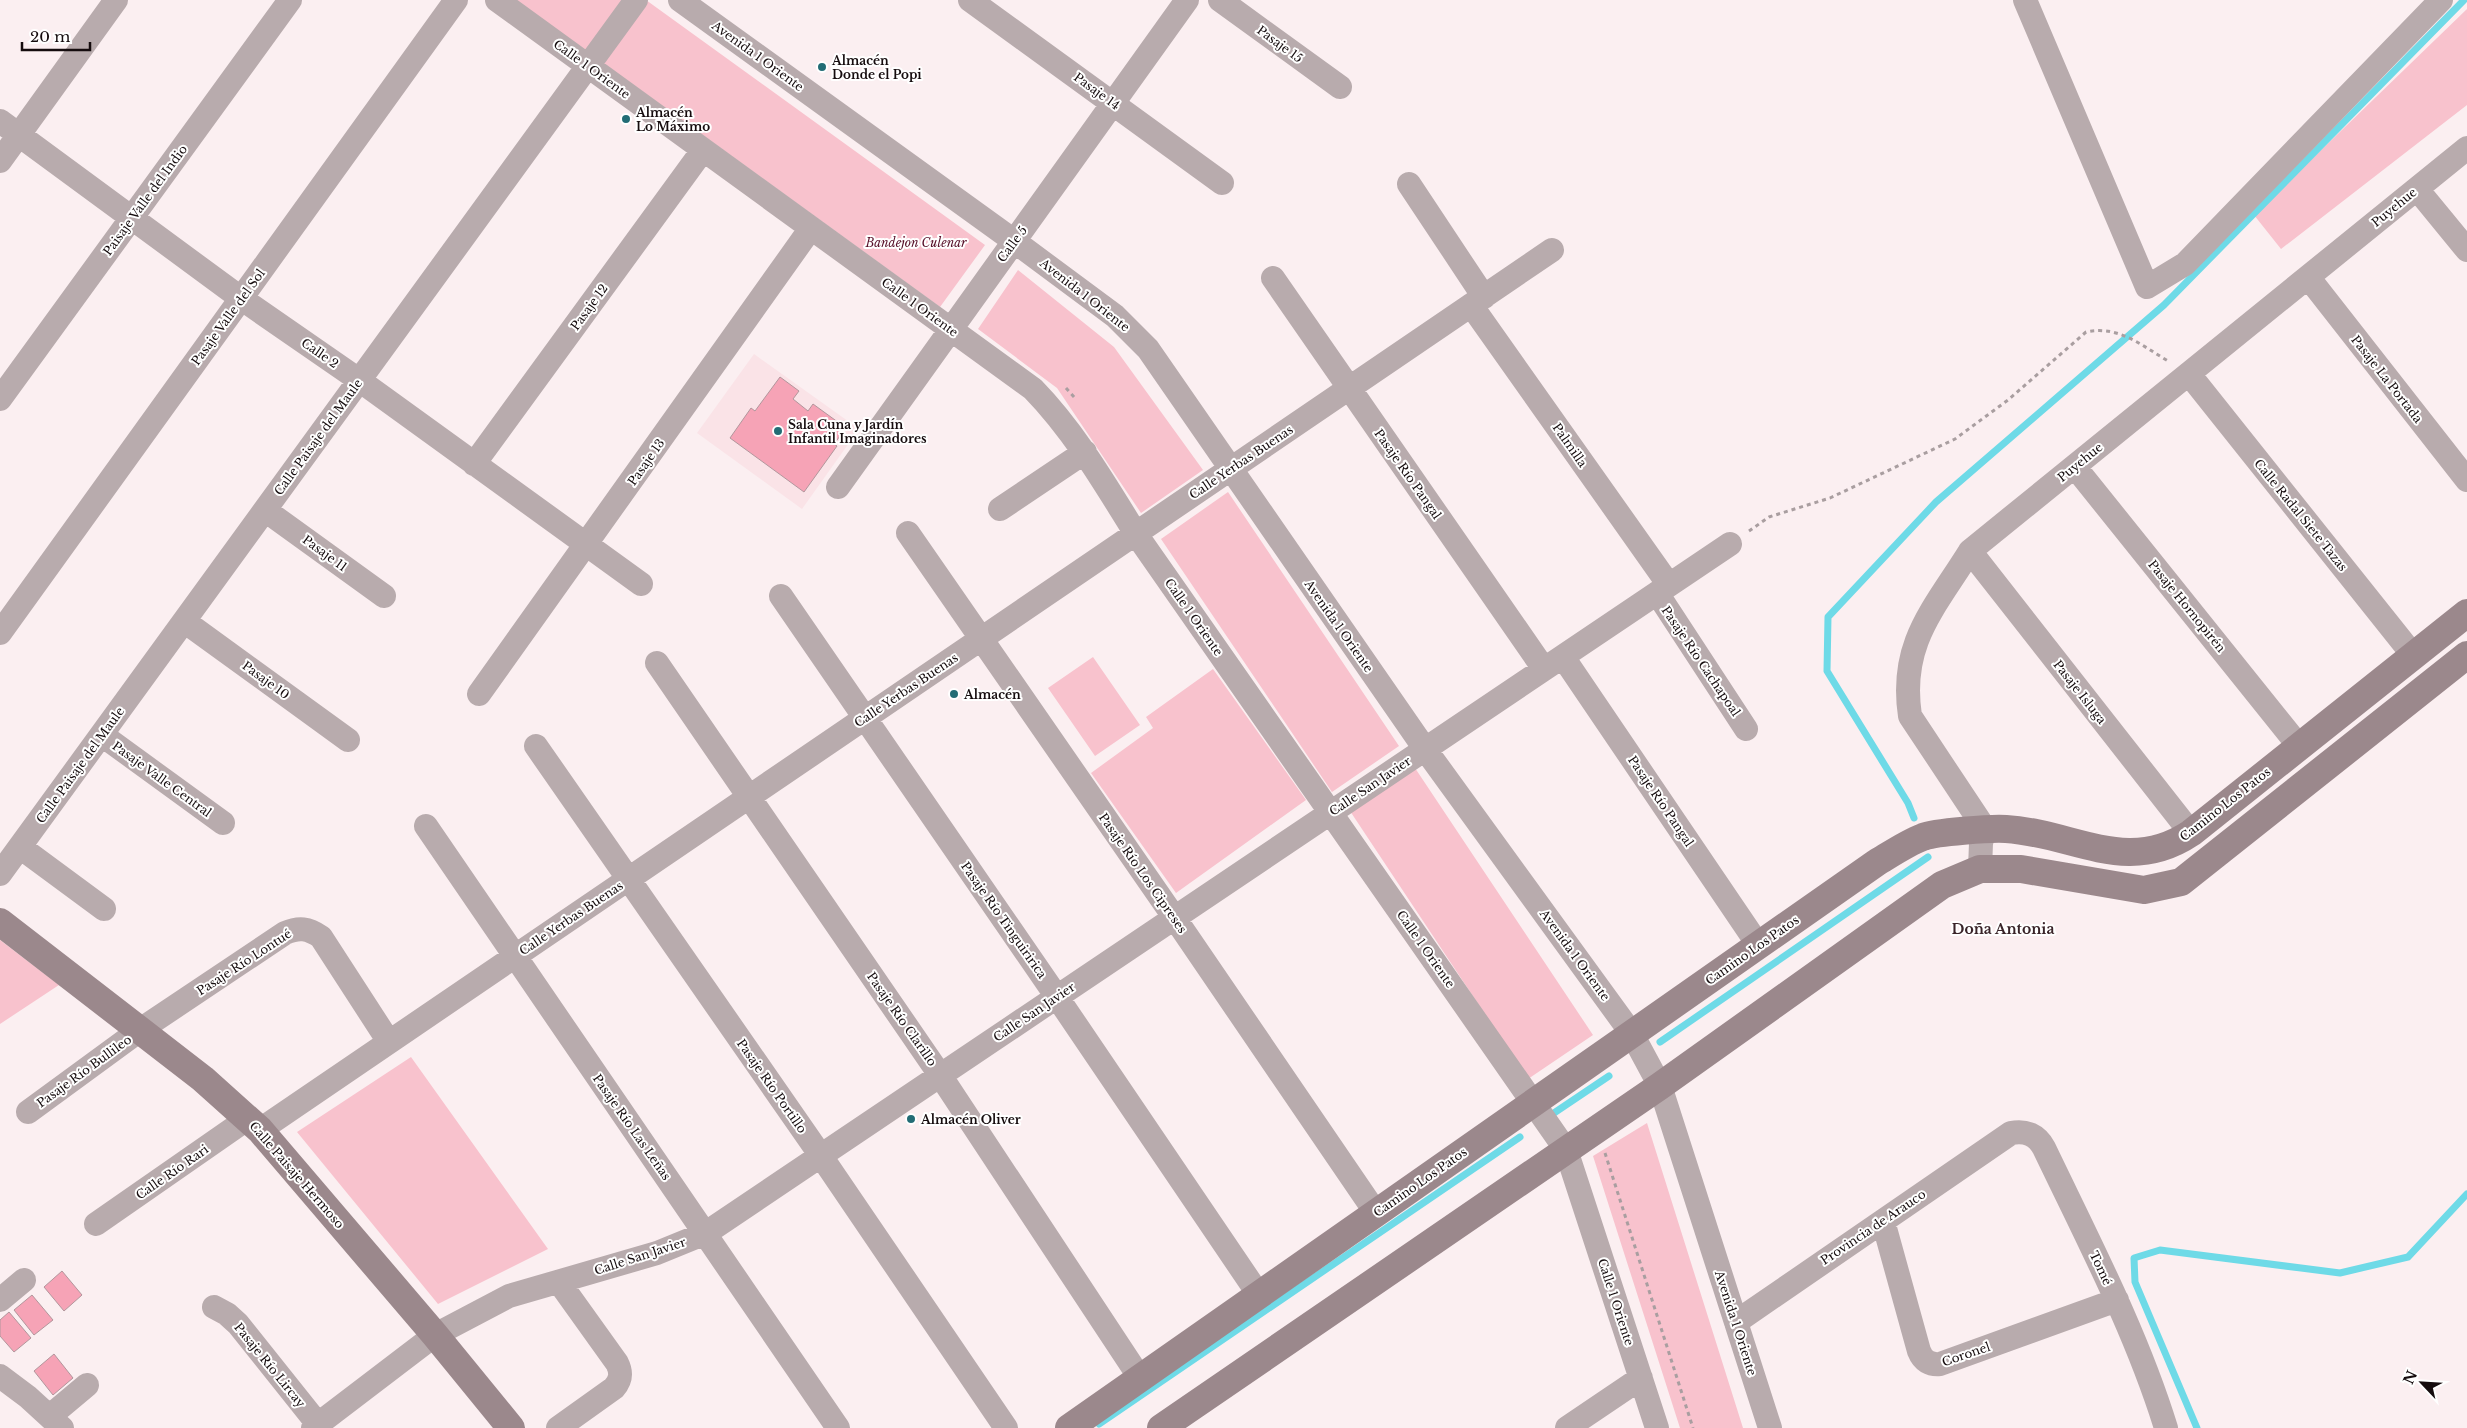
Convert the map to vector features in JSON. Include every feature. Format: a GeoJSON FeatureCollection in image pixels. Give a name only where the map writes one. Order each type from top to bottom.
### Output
{"type":"FeatureCollection","features":[{"type":"Feature","properties":{"kind":"street"},"geometry":{"type":"LineString","coordinates":[[0,161],[10,128],[116,0]]}},
{"type":"Feature","properties":{"kind":"street","name":"Paisaje Valle del Indio"},"geometry":{"type":"LineString","coordinates":[[0,398],[290,0]]}},
{"type":"Feature","properties":{"kind":"street","name":"Pasaje Valle del Sol"},"geometry":{"type":"LineString","coordinates":[[0,633],[456,0]]}},
{"type":"Feature","properties":{"kind":"street","name":"Calle 1 Oriente"},"geometry":{"type":"LineString","coordinates":[[497,0],[1033,389],[1047,403],[1085,452],[1136,534],[1566,1150],[1657,1428]]}},
{"type":"Feature","properties":{"kind":"street","name":"Calle Paisaje del Maule"},"geometry":{"type":"LineString","coordinates":[[0,874],[636,0]]}},
{"type":"Feature","properties":{"kind":"street","name":"Avenida 1 Oriente"},"geometry":{"type":"LineString","coordinates":[[680,0],[1014,241],[1131,330],[1148,349],[1425,749],[1632,1034],[1660,1086],[1770,1428]]}},
{"type":"Feature","properties":{"kind":"street","name":"Pasaje 14"},"geometry":{"type":"LineString","coordinates":[[970,0],[1222,183]]}},
{"type":"Feature","properties":{"kind":"street","name":"Calle 5"},"geometry":{"type":"LineString","coordinates":[[838,487],[1187,0]]}},
{"type":"Feature","properties":{"kind":"street","name":"Pasaje 15"},"geometry":{"type":"LineString","coordinates":[[1220,0],[1340,87]]}},
{"type":"Feature","properties":{"kind":"street"},"geometry":{"type":"LineString","coordinates":[[2025,0],[2146,287],[2185,264],[2441,0]]}},
{"type":"Feature","properties":{"kind":"street","name":"Calle 2"},"geometry":{"type":"LineString","coordinates":[[10,128],[242,299],[359,380],[641,584]]}},
{"type":"Feature","properties":{"kind":"street","name":"Puyehue"},"geometry":{"type":"LineString","coordinates":[[1986,829],[1910,716],[1907,696],[1909,662],[1919,634],[1970,552],[2467,148]]}},
{"type":"Feature","properties":{"kind":"street","name":"Pasaje 12"},"geometry":{"type":"LineString","coordinates":[[474,464],[703,150]]}},
{"type":"Feature","properties":{"kind":"street"},"geometry":{"type":"LineString","coordinates":[[1409,184],[1478,301]]}},
{"type":"Feature","properties":{"kind":"street"},"geometry":{"type":"LineString","coordinates":[[2417,189],[2467,250]]}},
{"type":"Feature","properties":{"kind":"street","name":"Pasaje 13"},"geometry":{"type":"LineString","coordinates":[[479,694],[587,545],[811,228]]}},
{"type":"Feature","properties":{"kind":"street","name":"Calle Yerbas Buenas"},"geometry":{"type":"LineString","coordinates":[[254,1125],[389,1042],[1552,250]]}},
{"type":"Feature","properties":{"kind":"street","name":"Pasaje La Portada"},"geometry":{"type":"LineString","coordinates":[[2308,277],[2467,480]]}},
{"type":"Feature","properties":{"kind":"street","name":"Pasaje Río Pangal"},"geometry":{"type":"LineString","coordinates":[[1272,278],[1349,389],[1553,663],[1758,946]]}},
{"type":"Feature","properties":{"kind":"street","name":"Palmilla"},"geometry":{"type":"LineString","coordinates":[[1478,301],[1663,589]]}},
{"type":"Feature","properties":{"kind":"street","name":"Calle Radal Siete Tazas"},"geometry":{"type":"LineString","coordinates":[[2189,374],[2413,656]]}},
{"type":"Feature","properties":{"kind":"street"},"geometry":{"type":"LineString","coordinates":[[1000,509],[1085,452]]}},
{"type":"Feature","properties":{"kind":"street","name":"Pasaje Hornopirén"},"geometry":{"type":"LineString","coordinates":[[2075,467],[2299,746]]}},
{"type":"Feature","properties":{"kind":"street","name":"Pasaje 11"},"geometry":{"type":"LineString","coordinates":[[265,510],[384,596]]}},
{"type":"Feature","properties":{"kind":"street","name":"Pasaje Río Los Cipreses"},"geometry":{"type":"LineString","coordinates":[[908,534],[1376,1213]]}},
{"type":"Feature","properties":{"kind":"street","name":"Calle San Javier"},"geometry":{"type":"LineString","coordinates":[[317,1427],[435,1334],[509,1296],[657,1253],[706,1233],[1730,544]]}},
{"type":"Feature","properties":{"kind":"street","name":"Pasaje Isluga"},"geometry":{"type":"LineString","coordinates":[[1970,552],[2191,833]]}},
{"type":"Feature","properties":{"kind":"street","name":"Pasaje Río Cachapoal"},"geometry":{"type":"LineString","coordinates":[[1663,589],[1746,729]]}},
{"type":"Feature","properties":{"kind":"street","name":"Pasaje Río Tinguiririca"},"geometry":{"type":"LineString","coordinates":[[781,596],[1058,997],[1259,1295]]}},
{"type":"Feature","properties":{"kind":"street","name":"Camino Los Patos"},"geometry":{"type":"LineString","coordinates":[[1069,1428],[1876,863],[1924,836],[1986,829],[2028,831],[2119,852],[2134,853],[2164,848],[2191,833],[2467,613]]}},
{"type":"Feature","properties":{"kind":"street","name":"Pasaje 10"},"geometry":{"type":"LineString","coordinates":[[184,621],[348,740]]}},
{"type":"Feature","properties":{"kind":"street"},"geometry":{"type":"LineString","coordinates":[[1161,1428],[1660,1086],[1942,885],[1980,869],[2021,869],[2144,890],[2181,882],[2467,655]]}},
{"type":"Feature","properties":{"kind":"street","name":"Pasaje Río Clarillo"},"geometry":{"type":"LineString","coordinates":[[657,663],[940,1075],[1140,1378]]}},
{"type":"Feature","properties":{"kind":"street","name":"Pasaje Valle Central"},"geometry":{"type":"LineString","coordinates":[[102,735],[223,823]]}},
{"type":"Feature","properties":{"kind":"street","name":"Pasaje Río Portillo"},"geometry":{"type":"LineString","coordinates":[[536,746],[821,1156],[1006,1428]]}},
{"type":"Feature","properties":{"kind":"street","name":"Pasaje Río Las Leñas"},"geometry":{"type":"LineString","coordinates":[[426,826],[838,1428]]}},
{"type":"Feature","properties":{"kind":"street"},"geometry":{"type":"LineString","coordinates":[[1980,869],[1981,843],[1986,829]]}},
{"type":"Feature","properties":{"kind":"street"},"geometry":{"type":"LineString","coordinates":[[20,847],[104,909]]}},
{"type":"Feature","properties":{"kind":"street","name":"Calle Paisaje Hermoso"},"geometry":{"type":"LineString","coordinates":[[0,922],[203,1079],[254,1125],[435,1334],[512,1428]]}},
{"type":"Feature","properties":{"kind":"street","name":"Pasaje Río Lontué"},"geometry":{"type":"LineString","coordinates":[[140,1030],[285,933],[304,928],[321,937],[389,1042]]}},
{"type":"Feature","properties":{"kind":"street","name":"Pasaje Río Bullileo"},"geometry":{"type":"LineString","coordinates":[[28,1112],[140,1030]]}},
{"type":"Feature","properties":{"kind":"street","name":"Calle Río Rari"},"geometry":{"type":"LineString","coordinates":[[96,1224],[254,1125]]}},
{"type":"Feature","properties":{"kind":"street","name":"Tomé"},"geometry":{"type":"LineString","coordinates":[[2011,1133],[2027,1132],[2040,1141],[2117,1300],[2142,1357],[2166,1428]]}},
{"type":"Feature","properties":{"kind":"street","name":"Provincia de Arauco"},"geometry":{"type":"LineString","coordinates":[[1736,1322],[2011,1133]]}},
{"type":"Feature","properties":{"kind":"street","name":"Coronel"},"geometry":{"type":"LineString","coordinates":[[1883,1221],[1919,1351],[1925,1360],[1930,1363],[1940,1364],[2117,1300]]}},
{"type":"Feature","properties":{"kind":"street"},"geometry":{"type":"LineString","coordinates":[[0,1300],[24,1280]]}},
{"type":"Feature","properties":{"kind":"street"},"geometry":{"type":"LineString","coordinates":[[558,1428],[614,1388],[618,1383],[620,1372],[617,1363],[559,1282]]}},
{"type":"Feature","properties":{"kind":"street","name":"Pasaje Río Lircay"},"geometry":{"type":"LineString","coordinates":[[214,1307],[227,1314],[238,1324],[317,1427]]}},
{"type":"Feature","properties":{"kind":"street"},"geometry":{"type":"LineString","coordinates":[[0,1376],[56,1422],[87,1384]]}},
{"type":"Feature","properties":{"kind":"street"},"geometry":{"type":"LineString","coordinates":[[1567,1428],[1641,1378]]}},
{"type":"Feature","properties":{"kind":"path"},"geometry":{"type":"LineString","coordinates":[[1730,544],[1769,517],[1830,498],[1955,439],[2008,400],[2086,332],[2100,329],[2116,331],[2189,374]]}},
{"type":"Feature","properties":{"kind":"path"},"geometry":{"type":"LineString","coordinates":[[1598,1128],[1693,1428]]}},
{"type":"Feature","properties":{"kind":"shaded area","name":"Sala Cuna y Jardín Infantil Imaginadores"},"geometry":{"type":"Polygon","coordinates":[[[754,354],[859,429],[802,509],[697,433],[754,354]]]}},
{"type":"Feature","properties":{"kind":"green space","name":"Bandejon Culenar"},"geometry":{"type":"Polygon","coordinates":[[[516,0],[646,0],[985,245],[940,307],[516,0]]]}},
{"type":"Feature","properties":{"kind":"green space"},"geometry":{"type":"Polygon","coordinates":[[[2467,9],[2467,105],[2281,249],[2254,215],[2467,9]]]}},
{"type":"Feature","properties":{"kind":"green space"},"geometry":{"type":"Polygon","coordinates":[[[1018,270],[1114,347],[1203,470],[1141,513],[1057,388],[978,329],[1018,270]]]}},
{"type":"Feature","properties":{"kind":"green space"},"geometry":{"type":"Polygon","coordinates":[[[1228,492],[1399,746],[1332,792],[1161,539],[1228,492]]]}},
{"type":"Feature","properties":{"kind":"green space"},"geometry":{"type":"Polygon","coordinates":[[[1093,657],[1140,725],[1095,756],[1048,688],[1093,657]]]}},
{"type":"Feature","properties":{"kind":"green space"},"geometry":{"type":"Polygon","coordinates":[[[1213,669],[1306,800],[1176,893],[1091,773],[1153,728],[1146,717],[1213,669]]]}},
{"type":"Feature","properties":{"kind":"green space"},"geometry":{"type":"Polygon","coordinates":[[[1415,768],[1593,1035],[1528,1079],[1350,811],[1415,768]]]}},
{"type":"Feature","properties":{"kind":"green space"},"geometry":{"type":"Polygon","coordinates":[[[0,940],[59,985],[0,1024],[0,940]]]}},
{"type":"Feature","properties":{"kind":"green space"},"geometry":{"type":"Polygon","coordinates":[[[411,1057],[548,1249],[438,1304],[297,1132],[411,1057]]]}},
{"type":"Feature","properties":{"kind":"green space"},"geometry":{"type":"Polygon","coordinates":[[[1647,1123],[1743,1428],[1680,1428],[1593,1156],[1647,1123]]]}},
{"type":"Feature","properties":{"kind":"building"},"geometry":{"type":"Polygon","coordinates":[[[780,377],[799,391],[793,399],[808,411],[813,404],[846,428],[834,444],[837,446],[804,492],[730,438],[751,408],[755,411],[780,377]]]}},
{"type":"Feature","properties":{"kind":"building"},"geometry":{"type":"Polygon","coordinates":[[[62,1271],[82,1295],[64,1311],[44,1287],[62,1271]]]}},
{"type":"Feature","properties":{"kind":"building"},"geometry":{"type":"Polygon","coordinates":[[[32,1295],[53,1320],[34,1335],[14,1310],[32,1295]]]}},
{"type":"Feature","properties":{"kind":"building"},"geometry":{"type":"Polygon","coordinates":[[[9,1312],[31,1338],[14,1352],[0,1336],[0,1320],[9,1312]]]}},
{"type":"Feature","properties":{"kind":"building"},"geometry":{"type":"Polygon","coordinates":[[[54,1354],[73,1378],[53,1395],[34,1371],[54,1354]]]}},
{"type":"Feature","properties":{"kind":"waterway"},"geometry":{"type":"LineString","coordinates":[[1914,818],[1908,803],[1827,671],[1828,617],[1936,502],[2164,305],[2464,0]]}},
{"type":"Feature","properties":{"kind":"waterway"},"geometry":{"type":"LineString","coordinates":[[1660,1042],[1928,857]]}},
{"type":"Feature","properties":{"kind":"waterway"},"geometry":{"type":"LineString","coordinates":[[1551,1115],[1609,1076]]}},
{"type":"Feature","properties":{"kind":"waterway"},"geometry":{"type":"LineString","coordinates":[[1099,1424],[1520,1137]]}},
{"type":"Feature","properties":{"kind":"waterway"},"geometry":{"type":"LineString","coordinates":[[2197,1428],[2135,1282],[2134,1258],[2160,1250],[2340,1273],[2408,1257],[2467,1194]]}},
{"type":"Feature","properties":{"kind":"place","name":"Almacén Donde el Popi"},"geometry":{"type":"Point","coordinates":[822,67]}},
{"type":"Feature","properties":{"kind":"place","name":"Almacén Lo Máximo"},"geometry":{"type":"Point","coordinates":[626,119]}},
{"type":"Feature","properties":{"kind":"place","name":"Sala Cuna y Jardín Infantil Imaginadores"},"geometry":{"type":"Point","coordinates":[778,431]}},
{"type":"Feature","properties":{"kind":"place","name":"Almacén"},"geometry":{"type":"Point","coordinates":[954,694]}},
{"type":"Feature","properties":{"kind":"place","name":"Almacén Oliver"},"geometry":{"type":"Point","coordinates":[911,1119]}},
{"type":"Feature","properties":{"kind":"district","name":"Doña Antonia"},"geometry":{"type":"Point","coordinates":[2003,929]}}]}
